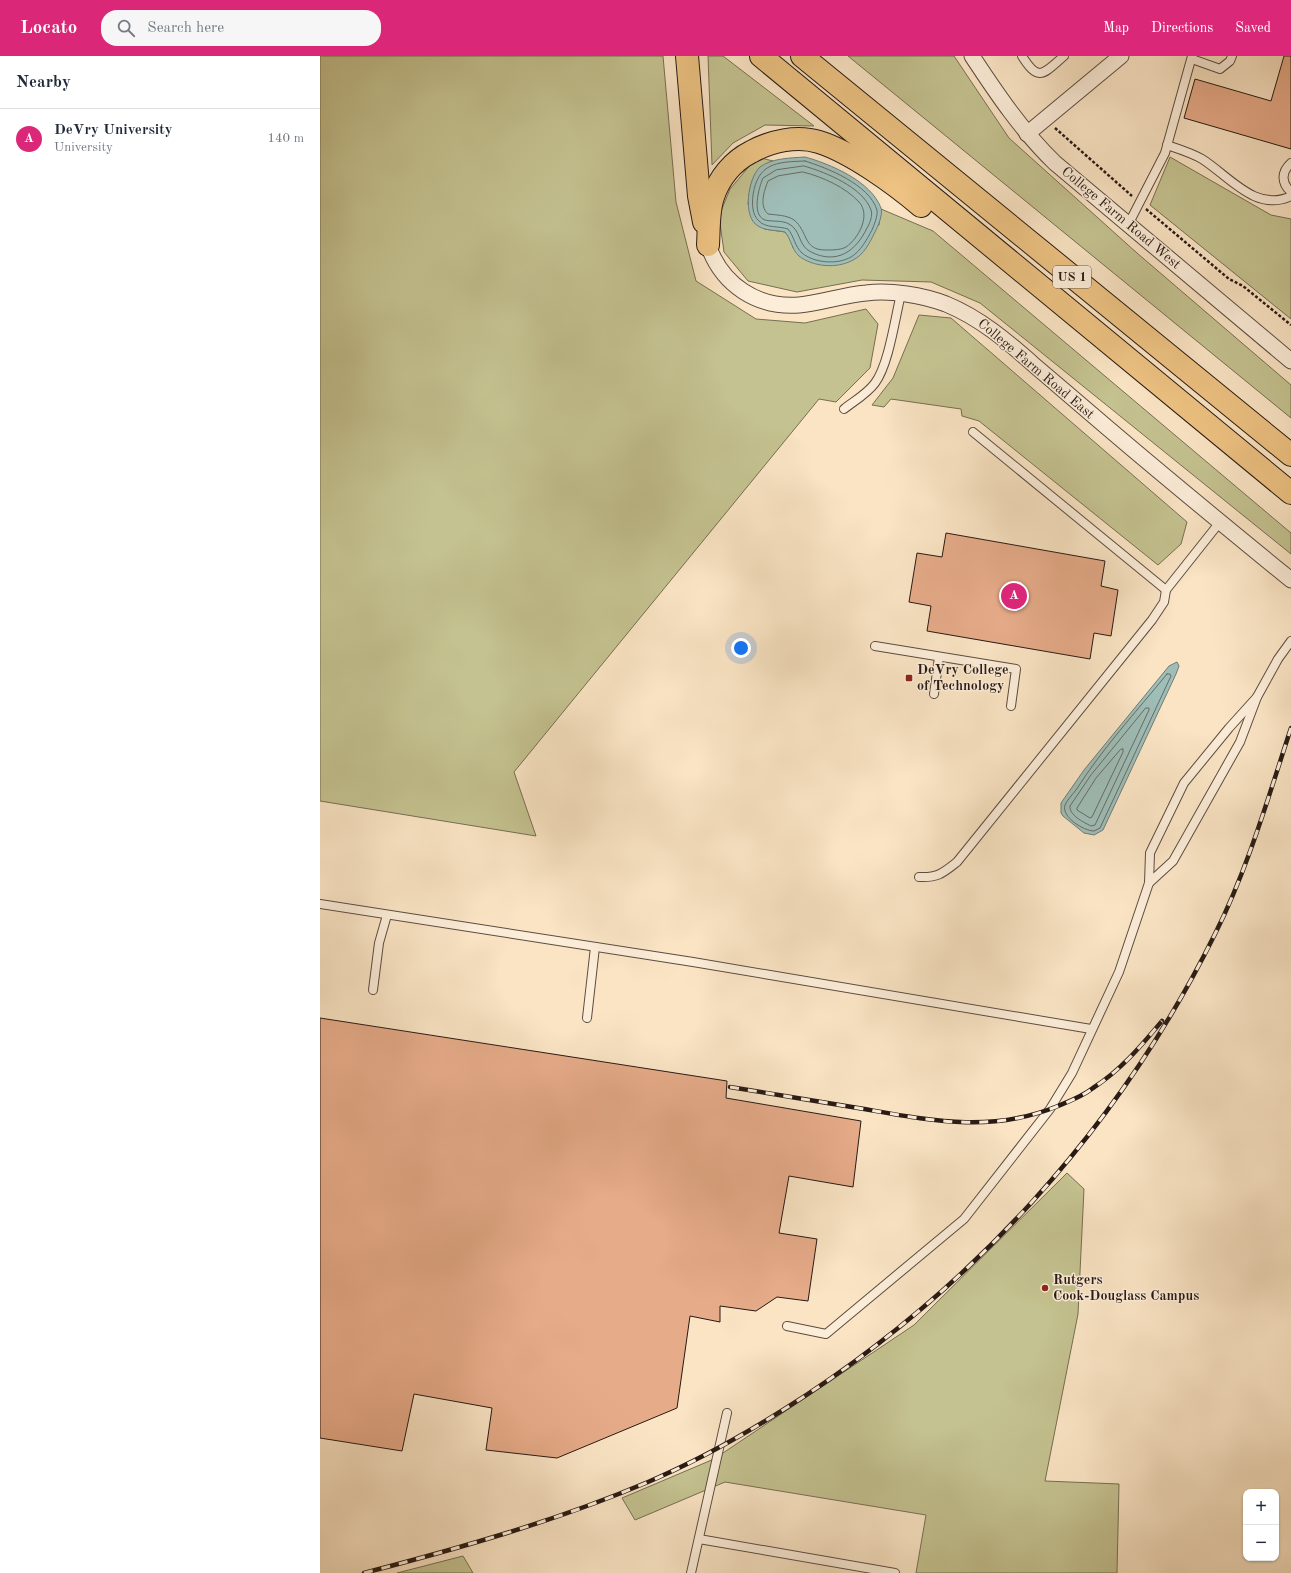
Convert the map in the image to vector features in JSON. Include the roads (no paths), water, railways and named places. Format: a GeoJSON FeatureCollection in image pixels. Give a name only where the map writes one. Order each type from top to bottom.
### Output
{"type":"FeatureCollection","features":[{"type":"Feature","properties":{"kind":"highway"},"geometry":{"type":"LineString","coordinates":[[687,56],[699,196],[708,245]]}},
{"type":"Feature","properties":{"kind":"highway","name":"US 1"},"geometry":{"type":"LineString","coordinates":[[761,56],[1291,493]]}},
{"type":"Feature","properties":{"kind":"highway","name":"US 1"},"geometry":{"type":"LineString","coordinates":[[802,56],[1291,456]]}},
{"type":"Feature","properties":{"kind":"highway"},"geometry":{"type":"LineString","coordinates":[[816,56],[854,98]]}},
{"type":"Feature","properties":{"kind":"highway"},"geometry":{"type":"LineString","coordinates":[[708,245],[712,199],[720,181],[737,160],[774,142],[796,139],[818,142],[852,158],[880,175],[962,239],[1056,299]]}},
{"type":"Feature","properties":{"kind":"street","name":"College Farm Road West"},"geometry":{"type":"LineString","coordinates":[[972,56],[1000,99],[1027,134],[1055,163],[1291,361]]}},
{"type":"Feature","properties":{"kind":"street"},"geometry":{"type":"LineString","coordinates":[[1027,134],[1121,56]]}},
{"type":"Feature","properties":{"kind":"street","name":"College Farm Road East"},"geometry":{"type":"LineString","coordinates":[[708,245],[717,265],[730,281],[747,294],[767,303],[800,304],[867,293],[900,294],[944,303],[982,323],[1291,580]]}},
{"type":"Feature","properties":{"kind":"lane"},"geometry":{"type":"LineString","coordinates":[[1022,56],[1031,70],[1037,74],[1044,73],[1064,56]]}},
{"type":"Feature","properties":{"kind":"lane"},"geometry":{"type":"LineString","coordinates":[[1128,225],[1162,160],[1192,58],[1220,69],[1230,61],[1232,56]]}},
{"type":"Feature","properties":{"kind":"lane"},"geometry":{"type":"LineString","coordinates":[[1167,145],[1200,158],[1219,170],[1241,189],[1263,201],[1276,202],[1291,196]]}},
{"type":"Feature","properties":{"kind":"lane"},"geometry":{"type":"LineString","coordinates":[[1291,163],[1284,171],[1283,176],[1286,187],[1291,192]]}},
{"type":"Feature","properties":{"kind":"lane"},"geometry":{"type":"LineString","coordinates":[[844,409],[870,389],[879,376],[886,357],[900,294]]}},
{"type":"Feature","properties":{"kind":"lane"},"geometry":{"type":"LineString","coordinates":[[973,432],[1166,590]]}},
{"type":"Feature","properties":{"kind":"lane"},"geometry":{"type":"LineString","coordinates":[[919,877],[932,878],[943,874],[957,862],[1152,620],[1164,602],[1166,590],[1220,522]]}},
{"type":"Feature","properties":{"kind":"lane"},"geometry":{"type":"LineString","coordinates":[[1149,883],[1173,861],[1240,742],[1257,697],[1278,659],[1291,641]]}},
{"type":"Feature","properties":{"kind":"lane"},"geometry":{"type":"LineString","coordinates":[[875,646],[1016,669],[1011,706]]}},
{"type":"Feature","properties":{"kind":"lane"},"geometry":{"type":"LineString","coordinates":[[934,694],[939,657]]}},
{"type":"Feature","properties":{"kind":"lane"},"geometry":{"type":"LineString","coordinates":[[787,1326],[826,1334],[964,1219],[1050,1109],[1072,1073],[1119,972],[1149,883],[1150,852],[1184,783],[1229,728],[1257,697]]}},
{"type":"Feature","properties":{"kind":"lane"},"geometry":{"type":"LineString","coordinates":[[320,904],[595,947],[1091,1030]]}},
{"type":"Feature","properties":{"kind":"lane"},"geometry":{"type":"LineString","coordinates":[[373,990],[379,943],[387,915]]}},
{"type":"Feature","properties":{"kind":"lane"},"geometry":{"type":"LineString","coordinates":[[587,1018],[595,947]]}},
{"type":"Feature","properties":{"kind":"lane"},"geometry":{"type":"LineString","coordinates":[[691,1573],[727,1413]]}},
{"type":"Feature","properties":{"kind":"lane"},"geometry":{"type":"LineString","coordinates":[[699,1539],[895,1573]]}},
{"type":"Feature","properties":{"kind":"water"},"geometry":{"type":"Polygon","coordinates":[[[805,157],[826,164],[849,175],[876,198],[881,208],[880,220],[869,244],[857,258],[847,263],[825,266],[811,263],[797,254],[785,232],[761,228],[753,221],[750,215],[748,197],[752,180],[760,167],[776,160],[805,157]]]}},
{"type":"Feature","properties":{"kind":"water"},"geometry":{"type":"Polygon","coordinates":[[[1177,662],[1179,666],[1176,674],[1103,830],[1094,835],[1084,833],[1063,816],[1061,813],[1061,803],[1084,770],[1169,666],[1177,662]]]}},
{"type":"Feature","properties":{"kind":"railway"},"geometry":{"type":"LineString","coordinates":[[364,1573],[508,1533],[613,1496],[700,1458],[783,1410],[851,1364],[915,1314],[975,1260],[1032,1202],[1084,1140],[1133,1075],[1176,1006],[1215,934],[1238,884],[1257,832],[1291,728]]}},
{"type":"Feature","properties":{"kind":"railway"},"geometry":{"type":"LineString","coordinates":[[730,1087],[934,1120],[959,1122],[1008,1120],[1033,1115],[1058,1106],[1089,1091],[1122,1065],[1162,1021]]}},
{"type":"Feature","properties":{"kind":"place","name":"DeVry University"},"geometry":{"type":"Point","coordinates":[1014,596]}},
{"type":"Feature","properties":{"kind":"place","name":"DeVry College of Technology"},"geometry":{"type":"Point","coordinates":[909,678]}},
{"type":"Feature","properties":{"kind":"place","name":"Rutgers Cook-Douglass Campus"},"geometry":{"type":"Point","coordinates":[1045,1288]}}]}
